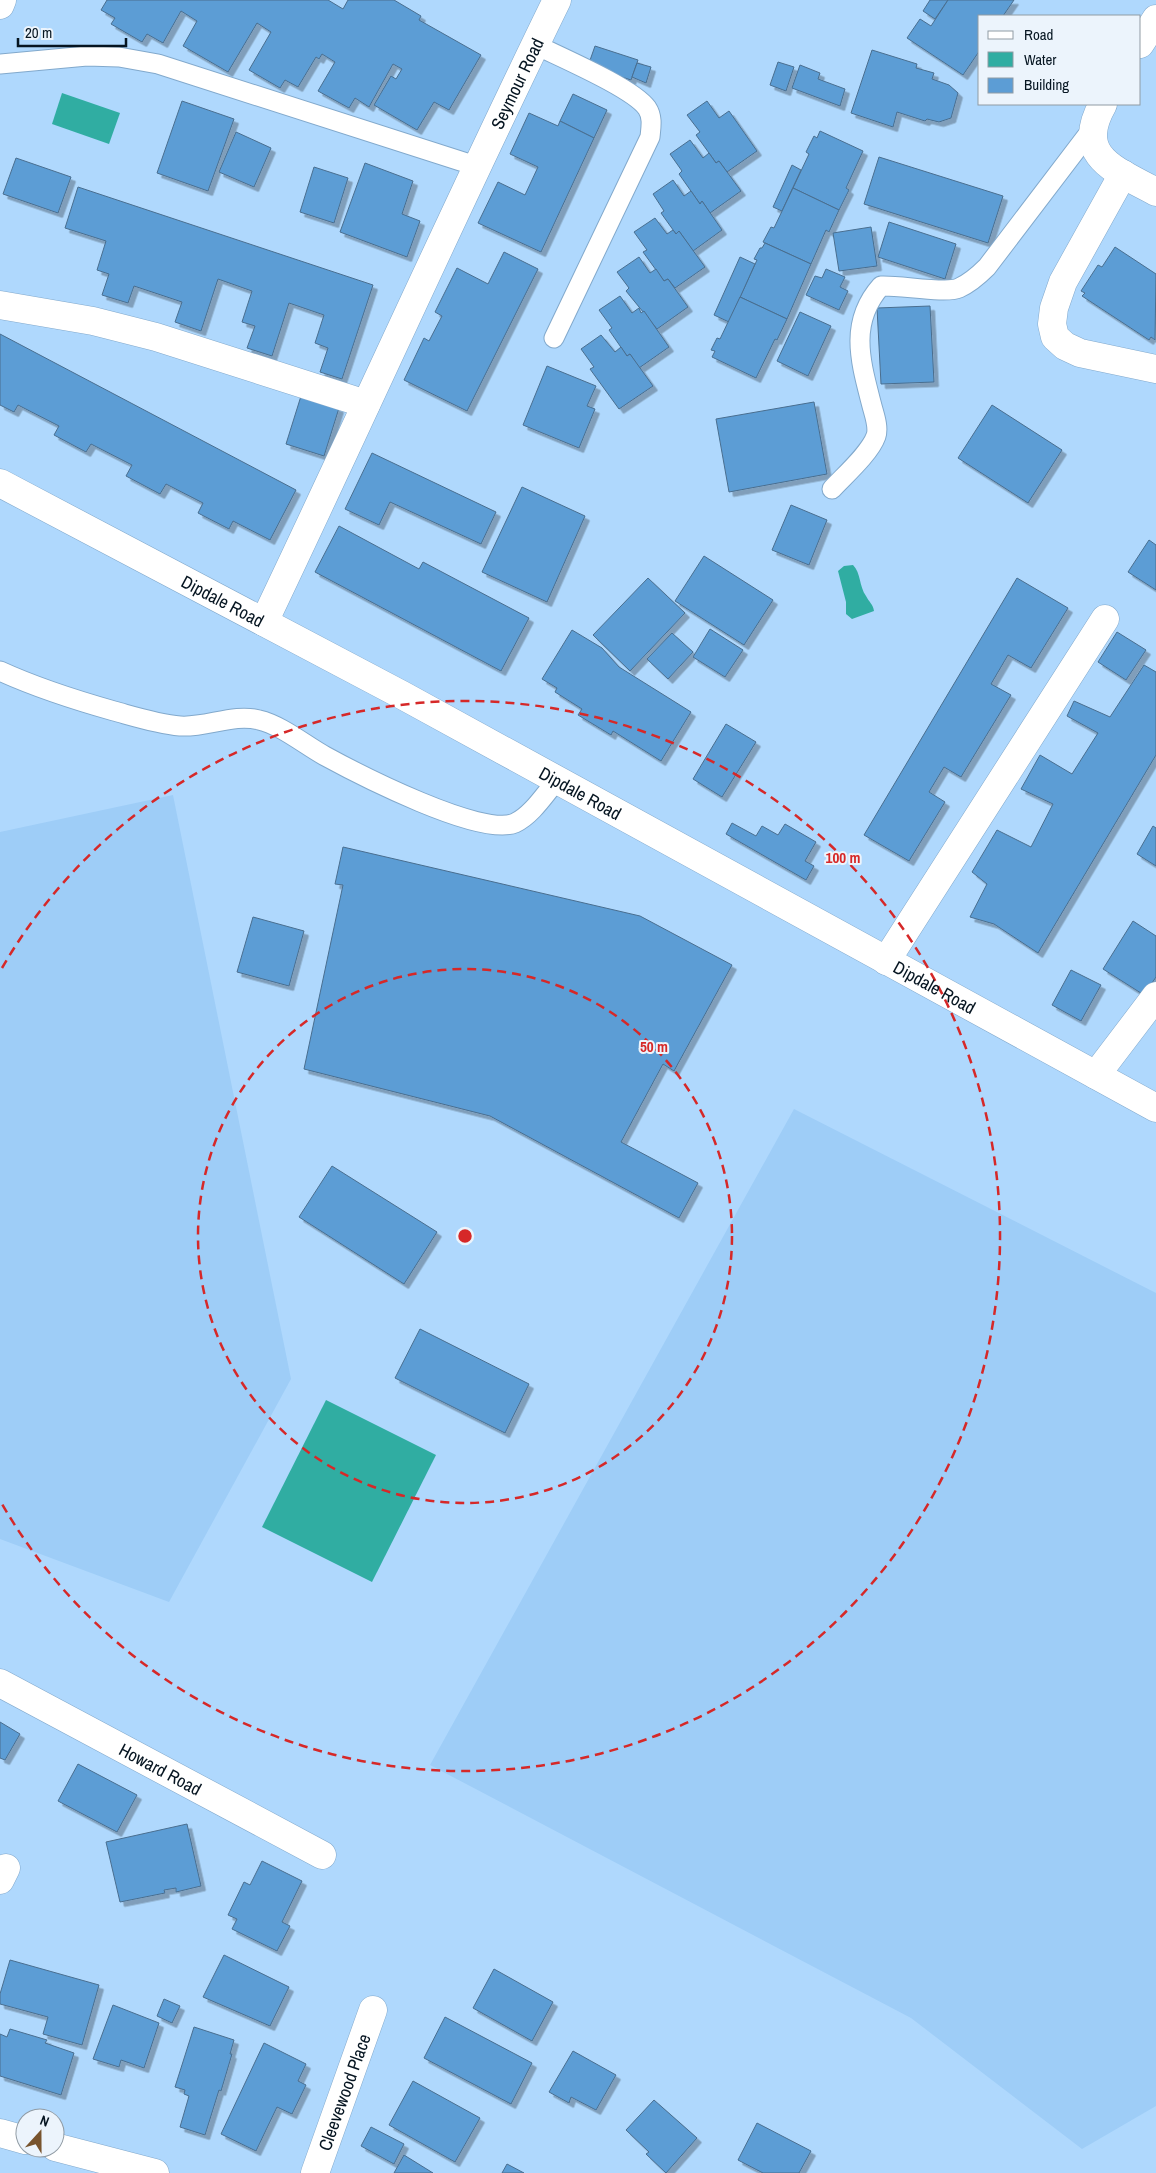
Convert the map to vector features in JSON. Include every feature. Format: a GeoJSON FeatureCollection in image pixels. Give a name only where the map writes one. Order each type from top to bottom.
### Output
{"type":"FeatureCollection","features":[{"type":"Feature","properties":{"kind":"street"},"geometry":{"type":"LineString","coordinates":[[0,5],[2,0]]}},
{"type":"Feature","properties":{"kind":"street","name":"Seymour Road"},"geometry":{"type":"LineString","coordinates":[[264,622],[476,166],[558,0]]}},
{"type":"Feature","properties":{"kind":"street"},"geometry":{"type":"LineString","coordinates":[[1141,42],[1156,19]]}},
{"type":"Feature","properties":{"kind":"street"},"geometry":{"type":"LineString","coordinates":[[1097,116],[1096,153],[1106,164],[1156,192]]}},
{"type":"Feature","properties":{"kind":"street"},"geometry":{"type":"LineString","coordinates":[[1123,174],[1064,282],[1054,308],[1052,324],[1055,337],[1065,346],[1080,352],[1156,369]]}},
{"type":"Feature","properties":{"kind":"street"},"geometry":{"type":"LineString","coordinates":[[0,305],[93,321],[156,337],[366,404]]}},
{"type":"Feature","properties":{"kind":"street","name":"Dipdale Road"},"geometry":{"type":"LineString","coordinates":[[0,482],[557,780],[1156,1108]]}},
{"type":"Feature","properties":{"kind":"street"},"geometry":{"type":"LineString","coordinates":[[886,960],[1106,620]]}},
{"type":"Feature","properties":{"kind":"street"},"geometry":{"type":"LineString","coordinates":[[1096,1075],[1156,996]]}},
{"type":"Feature","properties":{"kind":"street","name":"Howard Road"},"geometry":{"type":"LineString","coordinates":[[0,1683],[322,1856]]}},
{"type":"Feature","properties":{"kind":"street","name":"Cleevewood Place"},"geometry":{"type":"LineString","coordinates":[[314,2173],[373,2010]]}},
{"type":"Feature","properties":{"kind":"street"},"geometry":{"type":"LineString","coordinates":[[0,2133],[15,2137]]}},
{"type":"Feature","properties":{"kind":"street"},"geometry":{"type":"LineString","coordinates":[[65,2150],[155,2173]]}},
{"type":"Feature","properties":{"kind":"lane"},"geometry":{"type":"LineString","coordinates":[[536,45],[624,90],[647,108],[652,120],[650,138],[554,338]]}},
{"type":"Feature","properties":{"kind":"lane"},"geometry":{"type":"LineString","coordinates":[[0,64],[87,56],[119,57],[158,64],[476,166]]}},
{"type":"Feature","properties":{"kind":"lane"},"geometry":{"type":"LineString","coordinates":[[832,489],[867,449],[876,435],[876,420],[859,349],[861,321],[870,298],[881,286],[898,285],[941,290],[957,289],[973,280],[988,267],[1097,116]]}},
{"type":"Feature","properties":{"kind":"lane"},"geometry":{"type":"LineString","coordinates":[[0,671],[80,701],[162,723],[195,726],[244,718],[262,720],[353,772],[408,797],[485,824],[506,826],[521,820],[557,780]]}},
{"type":"Feature","properties":{"kind":"shaded area"},"geometry":{"type":"Polygon","coordinates":[[[173,795],[291,1379],[169,1602],[0,1539],[0,832],[173,795]]]}},
{"type":"Feature","properties":{"kind":"shaded area"},"geometry":{"type":"Polygon","coordinates":[[[794,1109],[1156,1293],[1156,2106],[1082,2149],[911,2018],[430,1765],[794,1109]]]}},
{"type":"Feature","properties":{"kind":"water"},"geometry":{"type":"Polygon","coordinates":[[[62,93],[120,113],[109,144],[52,124],[62,93]]]}},
{"type":"Feature","properties":{"kind":"water"},"geometry":{"type":"Polygon","coordinates":[[[853,565],[874,611],[852,619],[846,614],[846,602],[838,571],[844,566],[853,565]]]}},
{"type":"Feature","properties":{"kind":"water"},"geometry":{"type":"Polygon","coordinates":[[[326,1400],[436,1455],[372,1582],[262,1527],[326,1400]]]}},
{"type":"Feature","properties":{"kind":"building"},"geometry":{"type":"Polygon","coordinates":[[[107,0],[328,0],[343,9],[348,0],[394,0],[421,16],[419,20],[481,55],[449,110],[434,102],[417,130],[374,105],[391,76],[396,79],[402,69],[393,64],[369,107],[355,98],[349,108],[318,91],[335,62],[322,54],[319,59],[316,57],[298,87],[285,80],[280,88],[249,70],[271,32],[257,23],[228,72],[183,46],[197,21],[181,11],[163,43],[147,34],[142,42],[111,24],[115,18],[101,10],[107,0]]]}},
{"type":"Feature","properties":{"kind":"building"},"geometry":{"type":"Polygon","coordinates":[[[930,0],[948,0],[935,19],[923,11],[930,0]]]}},
{"type":"Feature","properties":{"kind":"building"},"geometry":{"type":"Polygon","coordinates":[[[948,0],[1014,0],[1004,15],[978,15],[978,53],[963,75],[907,38],[920,19],[931,26],[948,0]]]}},
{"type":"Feature","properties":{"kind":"building"},"geometry":{"type":"Polygon","coordinates":[[[595,46],[638,60],[631,80],[588,66],[595,46]]]}},
{"type":"Feature","properties":{"kind":"building"},"geometry":{"type":"Polygon","coordinates":[[[872,50],[917,64],[916,68],[934,73],[932,79],[949,85],[958,93],[951,118],[939,122],[927,119],[925,121],[897,112],[893,127],[851,113],[872,50]]]}},
{"type":"Feature","properties":{"kind":"building"},"geometry":{"type":"Polygon","coordinates":[[[778,62],[794,67],[786,91],[770,85],[778,62]]]}},
{"type":"Feature","properties":{"kind":"building"},"geometry":{"type":"Polygon","coordinates":[[[637,63],[651,67],[646,83],[632,77],[637,63]]]}},
{"type":"Feature","properties":{"kind":"building"},"geometry":{"type":"Polygon","coordinates":[[[800,65],[820,73],[818,79],[845,89],[840,106],[792,88],[800,65]]]}},
{"type":"Feature","properties":{"kind":"building"},"geometry":{"type":"Polygon","coordinates":[[[573,94],[607,110],[594,138],[560,121],[573,94]]]}},
{"type":"Feature","properties":{"kind":"building"},"geometry":{"type":"Polygon","coordinates":[[[182,101],[234,119],[208,191],[157,173],[182,101]]]}},
{"type":"Feature","properties":{"kind":"building"},"geometry":{"type":"Polygon","coordinates":[[[707,101],[719,118],[729,111],[757,151],[727,172],[719,161],[716,163],[696,135],[700,132],[687,115],[707,101]]]}},
{"type":"Feature","properties":{"kind":"building"},"geometry":{"type":"Polygon","coordinates":[[[529,113],[558,126],[560,121],[594,138],[541,252],[478,223],[498,182],[525,195],[538,167],[510,154],[529,113]]]}},
{"type":"Feature","properties":{"kind":"building"},"geometry":{"type":"Polygon","coordinates":[[[820,131],[863,151],[846,188],[849,190],[839,210],[793,188],[809,154],[806,152],[814,136],[817,138],[820,131]]]}},
{"type":"Feature","properties":{"kind":"building"},"geometry":{"type":"Polygon","coordinates":[[[236,132],[271,148],[254,187],[219,172],[236,132]]]}},
{"type":"Feature","properties":{"kind":"building"},"geometry":{"type":"Polygon","coordinates":[[[690,140],[703,158],[709,153],[716,163],[719,161],[741,191],[710,213],[702,201],[700,204],[679,174],[682,171],[670,154],[690,140]]]}},
{"type":"Feature","properties":{"kind":"building"},"geometry":{"type":"Polygon","coordinates":[[[879,157],[1003,196],[988,243],[864,204],[879,157]]]}},
{"type":"Feature","properties":{"kind":"building"},"geometry":{"type":"Polygon","coordinates":[[[16,158],[71,177],[58,213],[3,194],[16,158]]]}},
{"type":"Feature","properties":{"kind":"building"},"geometry":{"type":"Polygon","coordinates":[[[365,163],[413,181],[402,214],[420,221],[407,257],[340,232],[365,163]]]}},
{"type":"Feature","properties":{"kind":"building"},"geometry":{"type":"Polygon","coordinates":[[[792,165],[801,170],[782,211],[773,207],[792,165]]]}},
{"type":"Feature","properties":{"kind":"building"},"geometry":{"type":"Polygon","coordinates":[[[314,167],[348,178],[334,223],[300,212],[314,167]]]}},
{"type":"Feature","properties":{"kind":"building"},"geometry":{"type":"Polygon","coordinates":[[[673,180],[684,196],[691,191],[700,204],[702,201],[722,230],[693,251],[679,231],[676,234],[661,213],[664,211],[653,194],[673,180]]]}},
{"type":"Feature","properties":{"kind":"building"},"geometry":{"type":"Polygon","coordinates":[[[78,187],[373,285],[342,379],[320,372],[328,348],[315,343],[324,315],[289,303],[272,356],[247,348],[255,326],[242,322],[252,291],[218,279],[201,331],[175,322],[182,302],[134,286],[128,303],[102,295],[109,274],[97,270],[106,241],[65,228],[78,187]]]}},
{"type":"Feature","properties":{"kind":"building"},"geometry":{"type":"Polygon","coordinates":[[[793,188],[839,210],[829,232],[826,230],[811,264],[763,242],[771,227],[774,228],[793,188]]]}},
{"type":"Feature","properties":{"kind":"building"},"geometry":{"type":"Polygon","coordinates":[[[655,218],[667,234],[673,230],[676,234],[679,231],[705,267],[675,288],[668,279],[664,281],[643,252],[647,250],[634,232],[655,218]]]}},
{"type":"Feature","properties":{"kind":"building"},"geometry":{"type":"Polygon","coordinates":[[[889,222],[956,244],[945,279],[878,257],[889,222]]]}},
{"type":"Feature","properties":{"kind":"building"},"geometry":{"type":"Polygon","coordinates":[[[871,227],[877,266],[839,271],[833,233],[871,227]]]}},
{"type":"Feature","properties":{"kind":"building"},"geometry":{"type":"Polygon","coordinates":[[[765,243],[811,264],[787,319],[740,297],[757,260],[754,259],[765,243]]]}},
{"type":"Feature","properties":{"kind":"building"},"geometry":{"type":"Polygon","coordinates":[[[1115,247],[1156,274],[1155,340],[1151,337],[1149,340],[1082,296],[1085,293],[1081,291],[1098,265],[1102,267],[1115,247]]]}},
{"type":"Feature","properties":{"kind":"building"},"geometry":{"type":"Polygon","coordinates":[[[504,252],[538,269],[467,411],[404,380],[424,338],[429,341],[442,316],[435,312],[457,268],[488,284],[504,252]]]}},
{"type":"Feature","properties":{"kind":"building"},"geometry":{"type":"Polygon","coordinates":[[[639,257],[650,273],[656,269],[664,281],[668,279],[688,307],[657,329],[626,291],[629,288],[617,272],[639,257]]]}},
{"type":"Feature","properties":{"kind":"building"},"geometry":{"type":"Polygon","coordinates":[[[740,257],[755,264],[729,322],[714,315],[740,257]]]}},
{"type":"Feature","properties":{"kind":"building"},"geometry":{"type":"Polygon","coordinates":[[[826,269],[845,277],[840,287],[848,291],[839,310],[806,295],[815,276],[822,278],[826,269]]]}},
{"type":"Feature","properties":{"kind":"building"},"geometry":{"type":"Polygon","coordinates":[[[620,296],[632,313],[639,308],[641,313],[644,311],[669,347],[639,368],[630,354],[627,356],[609,330],[612,328],[599,310],[620,296]]]}},
{"type":"Feature","properties":{"kind":"building"},"geometry":{"type":"Polygon","coordinates":[[[740,297],[787,319],[756,378],[712,357],[715,351],[711,350],[717,338],[720,339],[740,297]]]}},
{"type":"Feature","properties":{"kind":"building"},"geometry":{"type":"Polygon","coordinates":[[[930,306],[934,382],[881,384],[877,308],[930,306]]]}},
{"type":"Feature","properties":{"kind":"building"},"geometry":{"type":"Polygon","coordinates":[[[800,312],[831,326],[808,376],[777,361],[800,312]]]}},
{"type":"Feature","properties":{"kind":"building"},"geometry":{"type":"Polygon","coordinates":[[[0,334],[296,490],[270,540],[233,521],[229,529],[198,513],[203,503],[166,484],[160,494],[126,476],[132,465],[91,444],[86,452],[54,435],[59,426],[18,405],[14,412],[0,405],[0,334]]]}},
{"type":"Feature","properties":{"kind":"building"},"geometry":{"type":"Polygon","coordinates":[[[601,335],[615,352],[621,347],[627,356],[630,354],[653,386],[619,409],[590,369],[594,367],[581,349],[601,335]]]}},
{"type":"Feature","properties":{"kind":"building"},"geometry":{"type":"Polygon","coordinates":[[[547,366],[596,386],[587,406],[595,409],[579,448],[523,425],[547,366]]]}},
{"type":"Feature","properties":{"kind":"building"},"geometry":{"type":"Polygon","coordinates":[[[301,396],[339,408],[324,456],[286,444],[301,396]]]}},
{"type":"Feature","properties":{"kind":"building"},"geometry":{"type":"Polygon","coordinates":[[[814,402],[827,474],[729,492],[716,419],[814,402]]]}},
{"type":"Feature","properties":{"kind":"building"},"geometry":{"type":"Polygon","coordinates":[[[992,405],[1062,450],[1028,503],[958,458],[992,405]]]}},
{"type":"Feature","properties":{"kind":"building"},"geometry":{"type":"Polygon","coordinates":[[[372,453],[496,512],[481,544],[390,502],[379,525],[345,509],[372,453]]]}},
{"type":"Feature","properties":{"kind":"building"},"geometry":{"type":"Polygon","coordinates":[[[522,487],[585,516],[547,602],[482,572],[522,487]]]}},
{"type":"Feature","properties":{"kind":"building"},"geometry":{"type":"Polygon","coordinates":[[[791,505],[827,520],[809,565],[772,550],[791,505]]]}},
{"type":"Feature","properties":{"kind":"building"},"geometry":{"type":"Polygon","coordinates":[[[339,526],[419,569],[423,562],[529,618],[501,671],[315,572],[339,526]]]}},
{"type":"Feature","properties":{"kind":"building"},"geometry":{"type":"Polygon","coordinates":[[[1149,540],[1156,545],[1156,590],[1128,572],[1149,540]]]}},
{"type":"Feature","properties":{"kind":"building"},"geometry":{"type":"Polygon","coordinates":[[[704,556],[773,600],[744,645],[675,601],[704,556]]]}},
{"type":"Feature","properties":{"kind":"building"},"geometry":{"type":"Polygon","coordinates":[[[648,578],[685,613],[630,671],[593,635],[648,578]]]}},
{"type":"Feature","properties":{"kind":"building"},"geometry":{"type":"Polygon","coordinates":[[[1017,578],[1068,608],[1031,668],[1008,655],[991,684],[1011,695],[961,777],[944,767],[929,792],[945,802],[909,861],[864,835],[1017,578]]]}},
{"type":"Feature","properties":{"kind":"building"},"geometry":{"type":"Polygon","coordinates":[[[710,629],[743,650],[725,677],[693,657],[710,629]]]}},
{"type":"Feature","properties":{"kind":"building"},"geometry":{"type":"Polygon","coordinates":[[[572,630],[602,648],[619,667],[691,712],[661,761],[613,731],[611,735],[578,715],[582,709],[555,692],[557,688],[542,679],[572,630]]]}},
{"type":"Feature","properties":{"kind":"building"},"geometry":{"type":"Polygon","coordinates":[[[1117,632],[1146,650],[1126,680],[1098,662],[1117,632]]]}},
{"type":"Feature","properties":{"kind":"building"},"geometry":{"type":"Polygon","coordinates":[[[672,633],[693,652],[668,679],[647,659],[672,633]]]}},
{"type":"Feature","properties":{"kind":"building"},"geometry":{"type":"Polygon","coordinates":[[[1144,665],[1156,672],[1156,755],[1038,953],[994,924],[970,917],[987,884],[972,872],[997,830],[1031,847],[1053,804],[1021,789],[1040,755],[1072,774],[1098,733],[1067,716],[1074,701],[1110,717],[1144,665]]]}},
{"type":"Feature","properties":{"kind":"building"},"geometry":{"type":"Polygon","coordinates":[[[726,724],[756,742],[722,797],[693,779],[726,724]]]}},
{"type":"Feature","properties":{"kind":"building"},"geometry":{"type":"Polygon","coordinates":[[[732,823],[756,836],[762,826],[778,835],[785,824],[816,842],[805,861],[814,866],[806,880],[726,834],[732,823]]]}},
{"type":"Feature","properties":{"kind":"building"},"geometry":{"type":"Polygon","coordinates":[[[1153,826],[1156,828],[1156,866],[1137,854],[1153,826]]]}},
{"type":"Feature","properties":{"kind":"building"},"geometry":{"type":"Polygon","coordinates":[[[343,847],[640,916],[732,965],[674,1071],[663,1064],[621,1142],[698,1183],[679,1218],[490,1116],[304,1069],[343,885],[335,884],[343,847]]]}},
{"type":"Feature","properties":{"kind":"building"},"geometry":{"type":"Polygon","coordinates":[[[253,917],[304,931],[289,986],[237,972],[253,917]]]}},
{"type":"Feature","properties":{"kind":"building"},"geometry":{"type":"Polygon","coordinates":[[[1133,921],[1156,936],[1156,977],[1144,995],[1103,969],[1133,921]]]}},
{"type":"Feature","properties":{"kind":"building"},"geometry":{"type":"Polygon","coordinates":[[[1071,970],[1101,985],[1081,1021],[1052,1005],[1071,970]]]}},
{"type":"Feature","properties":{"kind":"building"},"geometry":{"type":"Polygon","coordinates":[[[332,1166],[437,1232],[404,1284],[299,1217],[332,1166]]]}},
{"type":"Feature","properties":{"kind":"building"},"geometry":{"type":"Polygon","coordinates":[[[420,1329],[529,1384],[505,1433],[395,1378],[420,1329]]]}},
{"type":"Feature","properties":{"kind":"building"},"geometry":{"type":"Polygon","coordinates":[[[0,1722],[20,1734],[5,1760],[0,1758],[0,1722]]]}},
{"type":"Feature","properties":{"kind":"building"},"geometry":{"type":"Polygon","coordinates":[[[78,1764],[137,1795],[117,1832],[58,1801],[78,1764]]]}},
{"type":"Feature","properties":{"kind":"building"},"geometry":{"type":"Polygon","coordinates":[[[187,1824],[201,1886],[176,1892],[176,1888],[164,1890],[165,1893],[120,1902],[106,1842],[187,1824]]]}},
{"type":"Feature","properties":{"kind":"building"},"geometry":{"type":"Polygon","coordinates":[[[262,1861],[302,1881],[282,1922],[290,1926],[277,1951],[232,1929],[237,1919],[228,1915],[244,1882],[250,1885],[262,1861]]]}},
{"type":"Feature","properties":{"kind":"building"},"geometry":{"type":"Polygon","coordinates":[[[224,1955],[289,1987],[270,2026],[203,1997],[224,1955]]]}},
{"type":"Feature","properties":{"kind":"building"},"geometry":{"type":"Polygon","coordinates":[[[10,1960],[99,1985],[82,2045],[43,2034],[48,2017],[0,2004],[0,1994],[10,1960]]]}},
{"type":"Feature","properties":{"kind":"building"},"geometry":{"type":"Polygon","coordinates":[[[494,1969],[553,2002],[532,2041],[473,2008],[494,1969]]]}},
{"type":"Feature","properties":{"kind":"building"},"geometry":{"type":"Polygon","coordinates":[[[164,1999],[180,2006],[172,2023],[157,2016],[164,1999]]]}},
{"type":"Feature","properties":{"kind":"building"},"geometry":{"type":"Polygon","coordinates":[[[113,2005],[159,2023],[144,2068],[121,2060],[119,2067],[93,2059],[113,2005]]]}},
{"type":"Feature","properties":{"kind":"building"},"geometry":{"type":"Polygon","coordinates":[[[445,2017],[532,2063],[511,2104],[424,2058],[445,2017]]]}},
{"type":"Feature","properties":{"kind":"building"},"geometry":{"type":"Polygon","coordinates":[[[194,2027],[234,2040],[230,2054],[232,2054],[221,2091],[219,2090],[205,2135],[180,2127],[189,2096],[184,2094],[185,2090],[175,2087],[194,2027]]]}},
{"type":"Feature","properties":{"kind":"building"},"geometry":{"type":"Polygon","coordinates":[[[10,2029],[47,2040],[45,2043],[74,2053],[61,2095],[0,2076],[0,2034],[7,2037],[10,2029]]]}},
{"type":"Feature","properties":{"kind":"building"},"geometry":{"type":"Polygon","coordinates":[[[264,2043],[306,2064],[298,2081],[306,2085],[292,2114],[277,2107],[256,2151],[221,2134],[264,2043]]]}},
{"type":"Feature","properties":{"kind":"building"},"geometry":{"type":"Polygon","coordinates":[[[573,2051],[616,2075],[596,2110],[571,2097],[569,2103],[549,2092],[573,2051]]]}},
{"type":"Feature","properties":{"kind":"building"},"geometry":{"type":"Polygon","coordinates":[[[413,2081],[480,2118],[455,2162],[389,2125],[413,2081]]]}},
{"type":"Feature","properties":{"kind":"building"},"geometry":{"type":"Polygon","coordinates":[[[654,2100],[697,2138],[666,2173],[646,2154],[649,2152],[626,2130],[654,2100]]]}},
{"type":"Feature","properties":{"kind":"building"},"geometry":{"type":"Polygon","coordinates":[[[757,2123],[811,2151],[799,2173],[763,2173],[738,2160],[757,2123]]]}},
{"type":"Feature","properties":{"kind":"building"},"geometry":{"type":"Polygon","coordinates":[[[371,2127],[404,2144],[394,2164],[361,2146],[371,2127]]]}},
{"type":"Feature","properties":{"kind":"building"},"geometry":{"type":"Polygon","coordinates":[[[404,2155],[433,2173],[394,2173],[404,2155]]]}},
{"type":"Feature","properties":{"kind":"building"},"geometry":{"type":"Polygon","coordinates":[[[507,2164],[524,2173],[502,2173],[507,2164]]]}}]}
